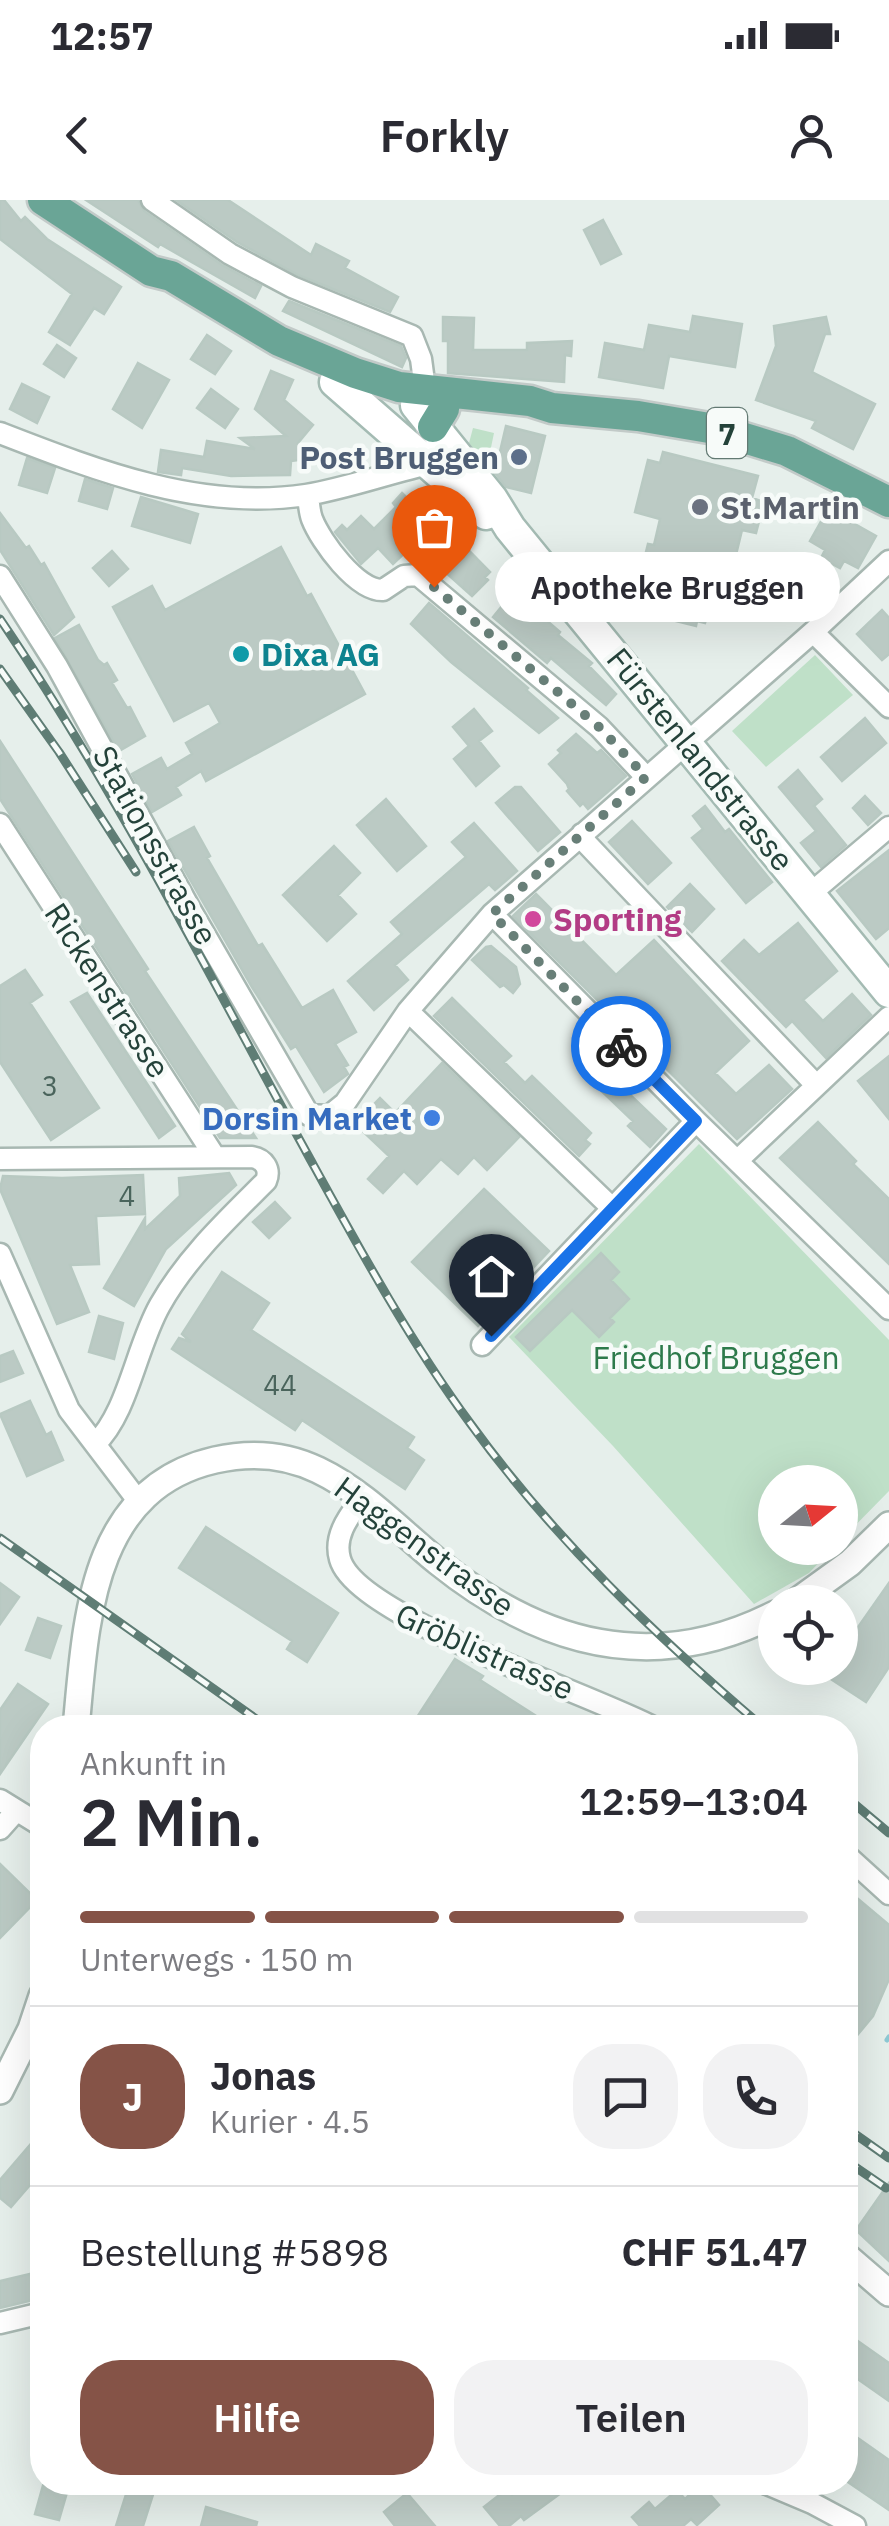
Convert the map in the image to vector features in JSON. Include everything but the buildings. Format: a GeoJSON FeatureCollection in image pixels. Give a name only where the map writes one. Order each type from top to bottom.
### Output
{"type":"FeatureCollection","features":[{"type":"Feature","properties":{"kind":"main road","name":"7"},"geometry":{"type":"LineString","coordinates":[[43,200],[151,271],[166,290],[303,369],[334,382],[423,403],[530,401],[552,408],[638,416],[715,429],[787,451],[889,502]]}},
{"type":"Feature","properties":{"kind":"main road","name":"7"},"geometry":{"type":"LineString","coordinates":[[151,271],[172,276],[301,351],[423,403]]}},
{"type":"Feature","properties":{"kind":"main road","name":"Fürstenlandstrasse"},"geometry":{"type":"LineString","coordinates":[[334,382],[480,511],[510,528]]}},
{"type":"Feature","properties":{"kind":"main road","name":"Fürstenlandstrasse"},"geometry":{"type":"LineString","coordinates":[[423,403],[510,528],[889,992]]}},
{"type":"Feature","properties":{"kind":"street"},"geometry":{"type":"LineString","coordinates":[[152,200],[230,254],[292,287],[412,336],[421,359],[423,403]]}},
{"type":"Feature","properties":{"kind":"street"},"geometry":{"type":"LineString","coordinates":[[0,433],[133,480],[210,499],[308,495],[428,464]]}},
{"type":"Feature","properties":{"kind":"street","name":"Fürstenlandstrasse"},"geometry":{"type":"LineString","coordinates":[[428,464],[443,460],[479,494],[492,498]]}},
{"type":"Feature","properties":{"kind":"street"},"geometry":{"type":"LineString","coordinates":[[308,495],[311,517],[327,546],[363,586],[383,590],[404,576],[418,575],[599,727],[646,777]]}},
{"type":"Feature","properties":{"kind":"street"},"geometry":{"type":"LineString","coordinates":[[612,1208],[408,1011],[492,914],[889,561]]}},
{"type":"Feature","properties":{"kind":"street","name":"Stationsstrasse"},"geometry":{"type":"LineString","coordinates":[[0,576],[57,666],[309,1116],[329,1116],[346,1103],[408,1011]]}},
{"type":"Feature","properties":{"kind":"street"},"geometry":{"type":"LineString","coordinates":[[813,632],[889,708]]}},
{"type":"Feature","properties":{"kind":"street","name":"Rickenstrasse"},"geometry":{"type":"LineString","coordinates":[[0,824],[215,1157]]}},
{"type":"Feature","properties":{"kind":"street"},"geometry":{"type":"LineString","coordinates":[[811,893],[889,827]]}},
{"type":"Feature","properties":{"kind":"street"},"geometry":{"type":"LineString","coordinates":[[582,834],[587,844],[816,1084]]}},
{"type":"Feature","properties":{"kind":"street"},"geometry":{"type":"LineString","coordinates":[[492,914],[889,1309]]}},
{"type":"Feature","properties":{"kind":"street"},"geometry":{"type":"LineString","coordinates":[[737,1161],[889,1017]]}},
{"type":"Feature","properties":{"kind":"street"},"geometry":{"type":"LineString","coordinates":[[482,1345],[696,1121]]}},
{"type":"Feature","properties":{"kind":"street"},"geometry":{"type":"LineString","coordinates":[[0,1160],[252,1157],[261,1160],[267,1169],[266,1181],[192,1258],[160,1305],[142,1341],[110,1430],[95,1444]]}},
{"type":"Feature","properties":{"kind":"street"},"geometry":{"type":"LineString","coordinates":[[0,1254],[59,1391],[139,1502]]}},
{"type":"Feature","properties":{"kind":"street","name":"Haggenstrasse"},"geometry":{"type":"LineString","coordinates":[[77,1715],[88,1615],[97,1577],[120,1525],[154,1489],[187,1469],[244,1455],[300,1462],[363,1497],[468,1584],[516,1614],[570,1637],[608,1645],[672,1648],[724,1637],[758,1622]]}},
{"type":"Feature","properties":{"kind":"street","name":"Gröblistrasse"},"geometry":{"type":"LineString","coordinates":[[363,1497],[341,1530],[338,1546],[342,1566],[361,1588],[413,1622],[625,1715]]}},
{"type":"Feature","properties":{"kind":"street"},"geometry":{"type":"LineString","coordinates":[[820,1585],[850,1563],[889,1525]]}},
{"type":"Feature","properties":{"kind":"street"},"geometry":{"type":"LineString","coordinates":[[0,1829],[8,1806],[30,1819]]}},
{"type":"Feature","properties":{"kind":"street"},"geometry":{"type":"LineString","coordinates":[[858,1866],[889,1894]]}},
{"type":"Feature","properties":{"kind":"street"},"geometry":{"type":"LineString","coordinates":[[0,2091],[30,2032]]}},
{"type":"Feature","properties":{"kind":"street"},"geometry":{"type":"LineString","coordinates":[[858,2266],[889,2293]]}},
{"type":"Feature","properties":{"kind":"street"},"geometry":{"type":"LineString","coordinates":[[0,2323],[30,2316]]}},
{"type":"Feature","properties":{"kind":"street"},"geometry":{"type":"LineString","coordinates":[[793,2495],[855,2526]]}},
{"type":"Feature","properties":{"kind":"green space"},"geometry":{"type":"Polygon","coordinates":[[[473,428],[494,433],[488,462],[469,443],[473,428]]]}},
{"type":"Feature","properties":{"kind":"green space"},"geometry":{"type":"Polygon","coordinates":[[[815,655],[853,695],[766,767],[732,731],[815,655]]]}},
{"type":"Feature","properties":{"kind":"green space","name":"Friedhof Bruggen"},"geometry":{"type":"Polygon","coordinates":[[[699,1144],[889,1340],[889,1491],[858,1523],[858,1465],[758,1465],[758,1565],[817,1565],[788,1585],[758,1585],[758,1602],[754,1604],[509,1337],[699,1144]]]}},
{"type":"Feature","properties":{"kind":"railway"},"geometry":{"type":"LineString","coordinates":[[0,619],[123,817],[366,1259],[448,1391],[502,1466],[571,1546],[645,1621],[749,1715]]}},
{"type":"Feature","properties":{"kind":"railway"},"geometry":{"type":"LineString","coordinates":[[0,669],[136,872]]}},
{"type":"Feature","properties":{"kind":"railway"},"geometry":{"type":"LineString","coordinates":[[0,1538],[251,1715]]}},
{"type":"Feature","properties":{"kind":"railway"},"geometry":{"type":"LineString","coordinates":[[858,1807],[889,1833]]}},
{"type":"Feature","properties":{"kind":"railway"},"geometry":{"type":"LineString","coordinates":[[858,2136],[889,2158]]}},
{"type":"Feature","properties":{"kind":"railway"},"geometry":{"type":"LineString","coordinates":[[858,2169],[886,2188]]}},
{"type":"Feature","properties":{"kind":"way so far"},"geometry":{"type":"LineString","coordinates":[[434,587],[599,727],[646,777],[492,914],[621,1046]]}},
{"type":"Feature","properties":{"kind":"place","name":"Post Bruggen"},"geometry":{"type":"Point","coordinates":[519,457]}},
{"type":"Feature","properties":{"kind":"place","name":"St.Martin"},"geometry":{"type":"Point","coordinates":[700,507]}},
{"type":"Feature","properties":{"kind":"place","name":"Apotheke Bruggen"},"geometry":{"type":"Point","coordinates":[434,587]}},
{"type":"Feature","properties":{"kind":"place","name":"Dixa AG"},"geometry":{"type":"Point","coordinates":[241,654]}},
{"type":"Feature","properties":{"kind":"place","name":"Sporting"},"geometry":{"type":"Point","coordinates":[533,919]}},
{"type":"Feature","properties":{"kind":"place","name":"Dorsin Market"},"geometry":{"type":"Point","coordinates":[432,1118]}},
{"type":"Feature","properties":{"kind":"route"},"geometry":{"type":"LineString","coordinates":[[491,1336],[696,1121],[621,1046]]}}]}
